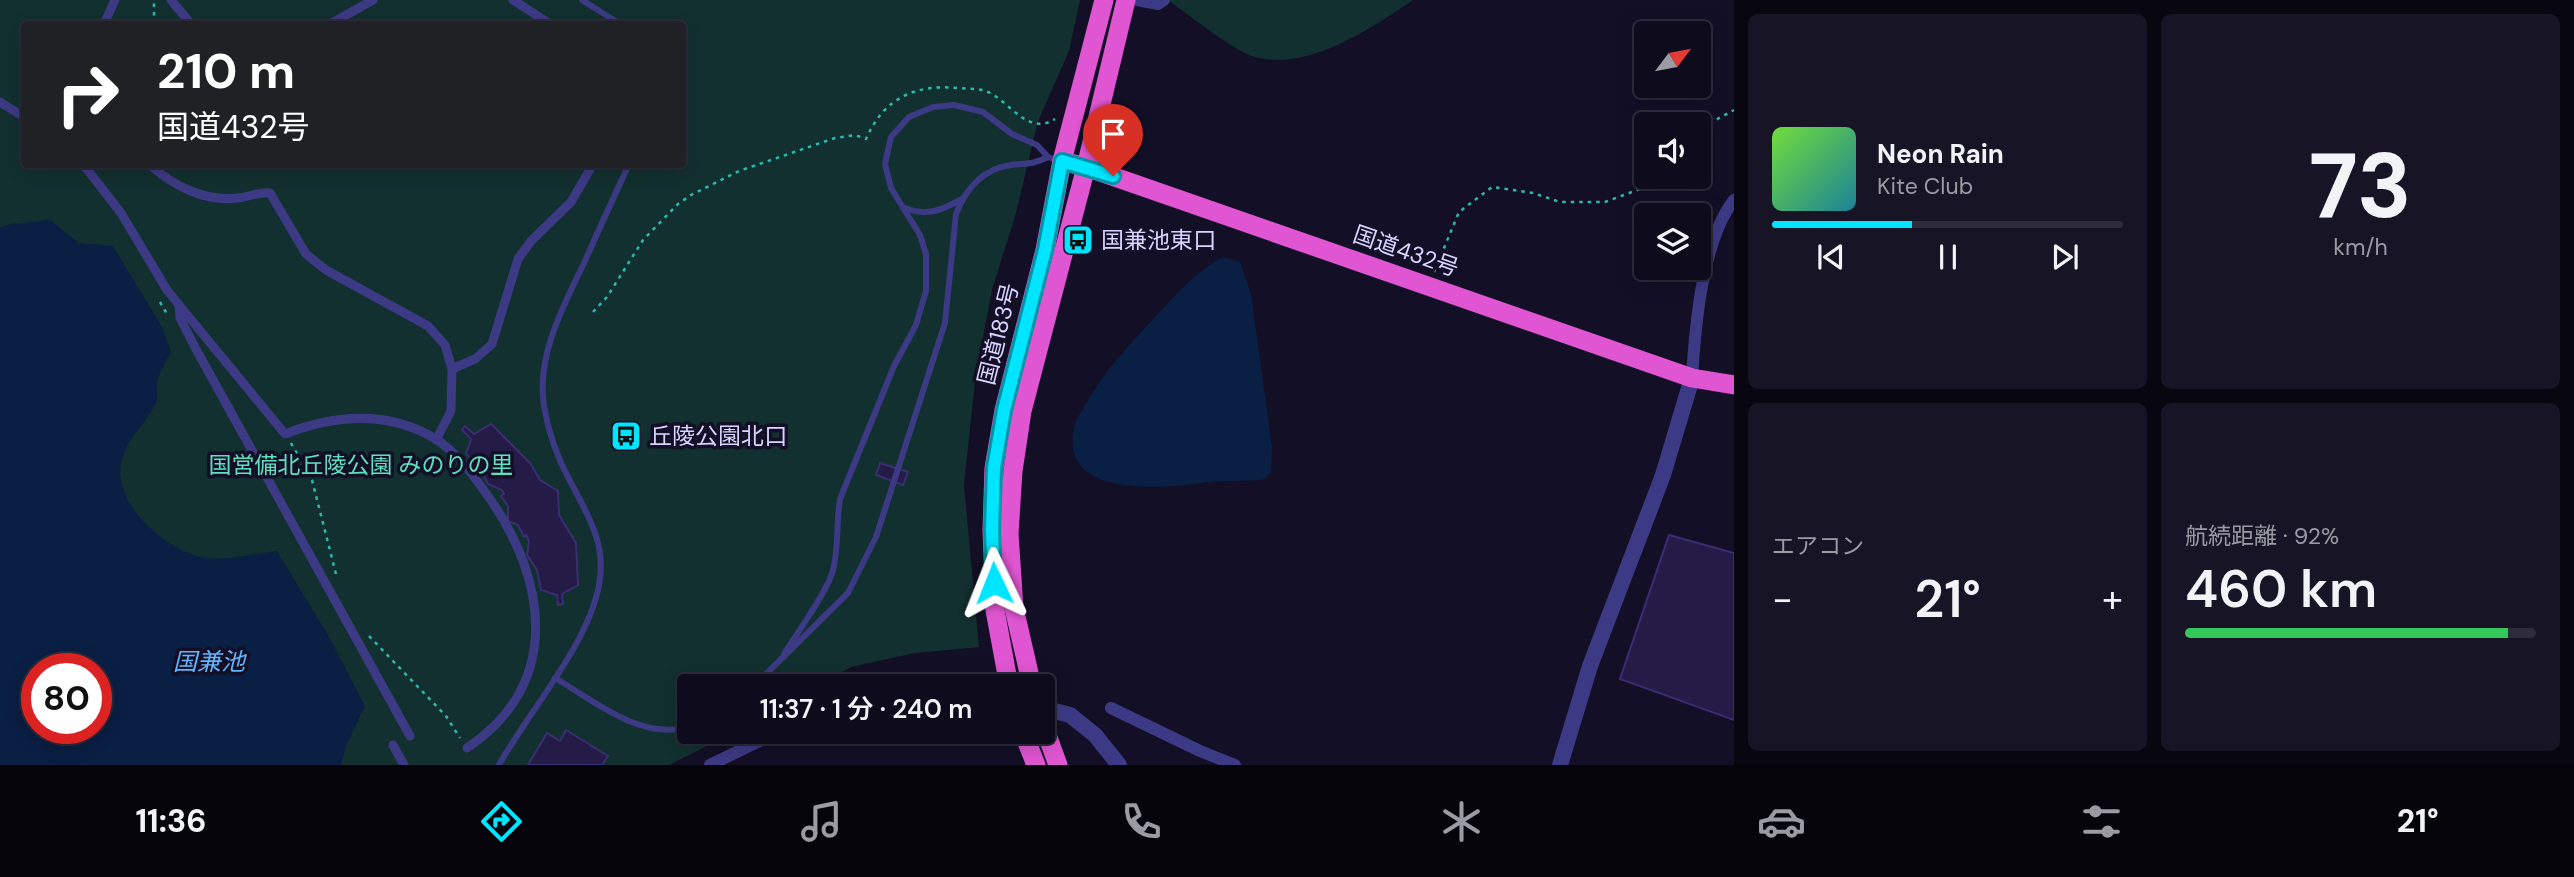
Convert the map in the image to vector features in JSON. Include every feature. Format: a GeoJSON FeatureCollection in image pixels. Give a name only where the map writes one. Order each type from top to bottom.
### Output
{"type":"FeatureCollection","features":[{"type":"Feature","properties":{"kind":"highway","name":"国道183号"},"geometry":{"type":"LineString","coordinates":[[1007,674],[995,610],[992,530],[994,468],[1004,410],[1045,250],[1055,159],[1104,0]]}},
{"type":"Feature","properties":{"kind":"highway","name":"国道183号"},"geometry":{"type":"LineString","coordinates":[[1029,674],[1014,608],[1009,534],[1013,471],[1022,411],[1086,167],[1136,1]]}},
{"type":"Feature","properties":{"kind":"highway","name":"国道432号"},"geometry":{"type":"LineString","coordinates":[[1055,159],[1086,167],[1692,378],[1734,385]]}},
{"type":"Feature","properties":{"kind":"highway"},"geometry":{"type":"LineString","coordinates":[[1028,744],[1036,765]]}},
{"type":"Feature","properties":{"kind":"highway"},"geometry":{"type":"LineString","coordinates":[[1050,744],[1058,765]]}},
{"type":"Feature","properties":{"kind":"street"},"geometry":{"type":"LineString","coordinates":[[105,21],[115,0]]}},
{"type":"Feature","properties":{"kind":"street"},"geometry":{"type":"LineString","coordinates":[[171,0],[188,21]]}},
{"type":"Feature","properties":{"kind":"street"},"geometry":{"type":"LineString","coordinates":[[335,21],[373,0]]}},
{"type":"Feature","properties":{"kind":"street"},"geometry":{"type":"LineString","coordinates":[[513,0],[545,21]]}},
{"type":"Feature","properties":{"kind":"street"},"geometry":{"type":"LineString","coordinates":[[1136,1],[1158,4],[1164,0]]}},
{"type":"Feature","properties":{"kind":"street"},"geometry":{"type":"LineString","coordinates":[[0,102],[21,115]]}},
{"type":"Feature","properties":{"kind":"street"},"geometry":{"type":"LineString","coordinates":[[86,168],[121,213],[161,280],[285,435],[342,418],[366,418],[403,425],[436,440],[460,460],[497,510],[517,544],[533,595],[536,641],[530,665],[518,692],[498,720],[467,748]]}},
{"type":"Feature","properties":{"kind":"street"},"geometry":{"type":"LineString","coordinates":[[154,168],[174,184],[212,197],[237,199],[270,193],[306,254],[326,270],[428,326],[445,345],[452,369],[451,411],[436,440]]}},
{"type":"Feature","properties":{"kind":"street"},"geometry":{"type":"LineString","coordinates":[[452,369],[475,359],[492,344],[518,258],[531,241],[571,202],[591,168]]}},
{"type":"Feature","properties":{"kind":"street"},"geometry":{"type":"LineString","coordinates":[[1560,765],[1590,666],[1663,475],[1692,378],[1696,316],[1707,265],[1724,213],[1734,200]]}},
{"type":"Feature","properties":{"kind":"street"},"geometry":{"type":"LineString","coordinates":[[180,305],[180,318],[197,351],[410,736]]}},
{"type":"Feature","properties":{"kind":"street"},"geometry":{"type":"LineString","coordinates":[[1111,708],[1235,765]]}},
{"type":"Feature","properties":{"kind":"street"},"geometry":{"type":"LineString","coordinates":[[1055,711],[1070,715],[1095,735],[1119,765]]}},
{"type":"Feature","properties":{"kind":"street"},"geometry":{"type":"LineString","coordinates":[[712,765],[754,744]]}},
{"type":"Feature","properties":{"kind":"street"},"geometry":{"type":"LineString","coordinates":[[393,745],[404,765]]}},
{"type":"Feature","properties":{"kind":"lane"},"geometry":{"type":"LineString","coordinates":[[582,0],[615,21]]}},
{"type":"Feature","properties":{"kind":"lane"},"geometry":{"type":"LineString","coordinates":[[784,654],[833,573],[838,547],[837,519],[840,499],[894,366],[916,325],[926,291],[926,254],[920,234],[891,188],[885,164],[891,137],[909,117],[933,107],[954,105],[983,112],[1012,134],[1037,145],[1055,159]]}},
{"type":"Feature","properties":{"kind":"lane"},"geometry":{"type":"LineString","coordinates":[[765,674],[848,593],[876,537],[945,323],[956,214],[962,199],[979,177],[1001,167],[1031,165],[1055,159]]}},
{"type":"Feature","properties":{"kind":"lane"},"geometry":{"type":"LineString","coordinates":[[499,765],[555,678],[594,608],[600,583],[599,540],[593,523],[569,479],[554,442],[544,405],[544,363],[558,318],[627,168]]}},
{"type":"Feature","properties":{"kind":"lane"},"geometry":{"type":"LineString","coordinates":[[903,207],[928,214],[962,199]]}},
{"type":"Feature","properties":{"kind":"lane"},"geometry":{"type":"LineString","coordinates":[[555,678],[633,724],[659,730],[677,728]]}},
{"type":"Feature","properties":{"kind":"path"},"geometry":{"type":"LineString","coordinates":[[154,0],[154,21]]}},
{"type":"Feature","properties":{"kind":"path"},"geometry":{"type":"LineString","coordinates":[[593,312],[607,297],[643,240],[677,204],[724,177],[787,154],[846,136],[866,139],[885,110],[899,98],[914,91],[936,86],[981,89],[996,96],[1018,115],[1034,123],[1051,122],[1060,116]]}},
{"type":"Feature","properties":{"kind":"path"},"geometry":{"type":"LineString","coordinates":[[1711,123],[1734,110]]}},
{"type":"Feature","properties":{"kind":"path"},"geometry":{"type":"LineString","coordinates":[[1429,285],[1459,212],[1492,187],[1533,193],[1560,202],[1605,202],[1640,189]]}},
{"type":"Feature","properties":{"kind":"path"},"geometry":{"type":"LineString","coordinates":[[285,435],[312,480],[337,580]]}},
{"type":"Feature","properties":{"kind":"path"},"geometry":{"type":"LineString","coordinates":[[365,632],[446,716],[467,748]]}},
{"type":"Feature","properties":{"kind":"green space","name":"国営備北丘陵公園 みのりの里"},"geometry":{"type":"Polygon","coordinates":[[[0,0],[1080,0],[1069,51],[1038,121],[1016,213],[992,290],[976,373],[964,485],[979,647],[915,653],[851,667],[838,674],[677,674],[677,744],[711,744],[669,765],[0,765],[0,0]]]}},
{"type":"Feature","properties":{"kind":"green space"},"geometry":{"type":"Polygon","coordinates":[[[1168,0],[1413,0],[1338,45],[1317,53],[1276,60],[1255,57],[1235,48],[1168,0]]]}},
{"type":"Feature","properties":{"kind":"water","name":"国兼池"},"geometry":{"type":"Polygon","coordinates":[[[50,220],[79,243],[113,246],[162,327],[171,352],[157,382],[156,403],[132,439],[121,463],[121,479],[126,495],[146,524],[176,547],[192,554],[222,558],[277,551],[328,635],[365,706],[346,746],[341,765],[0,765],[0,227],[50,220]]]}},
{"type":"Feature","properties":{"kind":"water"},"geometry":{"type":"Polygon","coordinates":[[[1223,257],[1240,262],[1251,294],[1272,447],[1271,471],[1266,478],[1257,480],[1148,487],[1108,482],[1091,474],[1079,463],[1073,446],[1075,424],[1088,400],[1114,363],[1172,299],[1191,280],[1223,257]]]}},
{"type":"Feature","properties":{"kind":"building"},"geometry":{"type":"Polygon","coordinates":[[[491,424],[530,463],[540,480],[558,491],[559,515],[576,543],[578,585],[562,594],[563,604],[558,605],[557,595],[541,590],[537,570],[527,555],[529,541],[518,525],[508,521],[508,506],[501,496],[504,494],[502,490],[488,484],[479,466],[466,454],[471,439],[462,430],[465,426],[474,434],[491,424]]]}},
{"type":"Feature","properties":{"kind":"building"},"geometry":{"type":"Polygon","coordinates":[[[880,463],[908,472],[903,485],[876,475],[880,463]]]}},
{"type":"Feature","properties":{"kind":"building"},"geometry":{"type":"Polygon","coordinates":[[[1669,535],[1734,553],[1734,720],[1620,679],[1669,535]]]}},
{"type":"Feature","properties":{"kind":"building"},"geometry":{"type":"Polygon","coordinates":[[[566,730],[608,756],[602,765],[528,765],[547,733],[560,741],[566,730]]]}},
{"type":"Feature","properties":{"kind":"place","name":"国兼池東口"},"geometry":{"type":"Point","coordinates":[1078,240]}},
{"type":"Feature","properties":{"kind":"place","name":"丘陵公園北口"},"geometry":{"type":"Point","coordinates":[626,436]}},
{"type":"Feature","properties":{"kind":"route"},"geometry":{"type":"LineString","coordinates":[[994,583],[994,468],[1004,410],[1045,250],[1062,161],[1113,176]]}}]}
